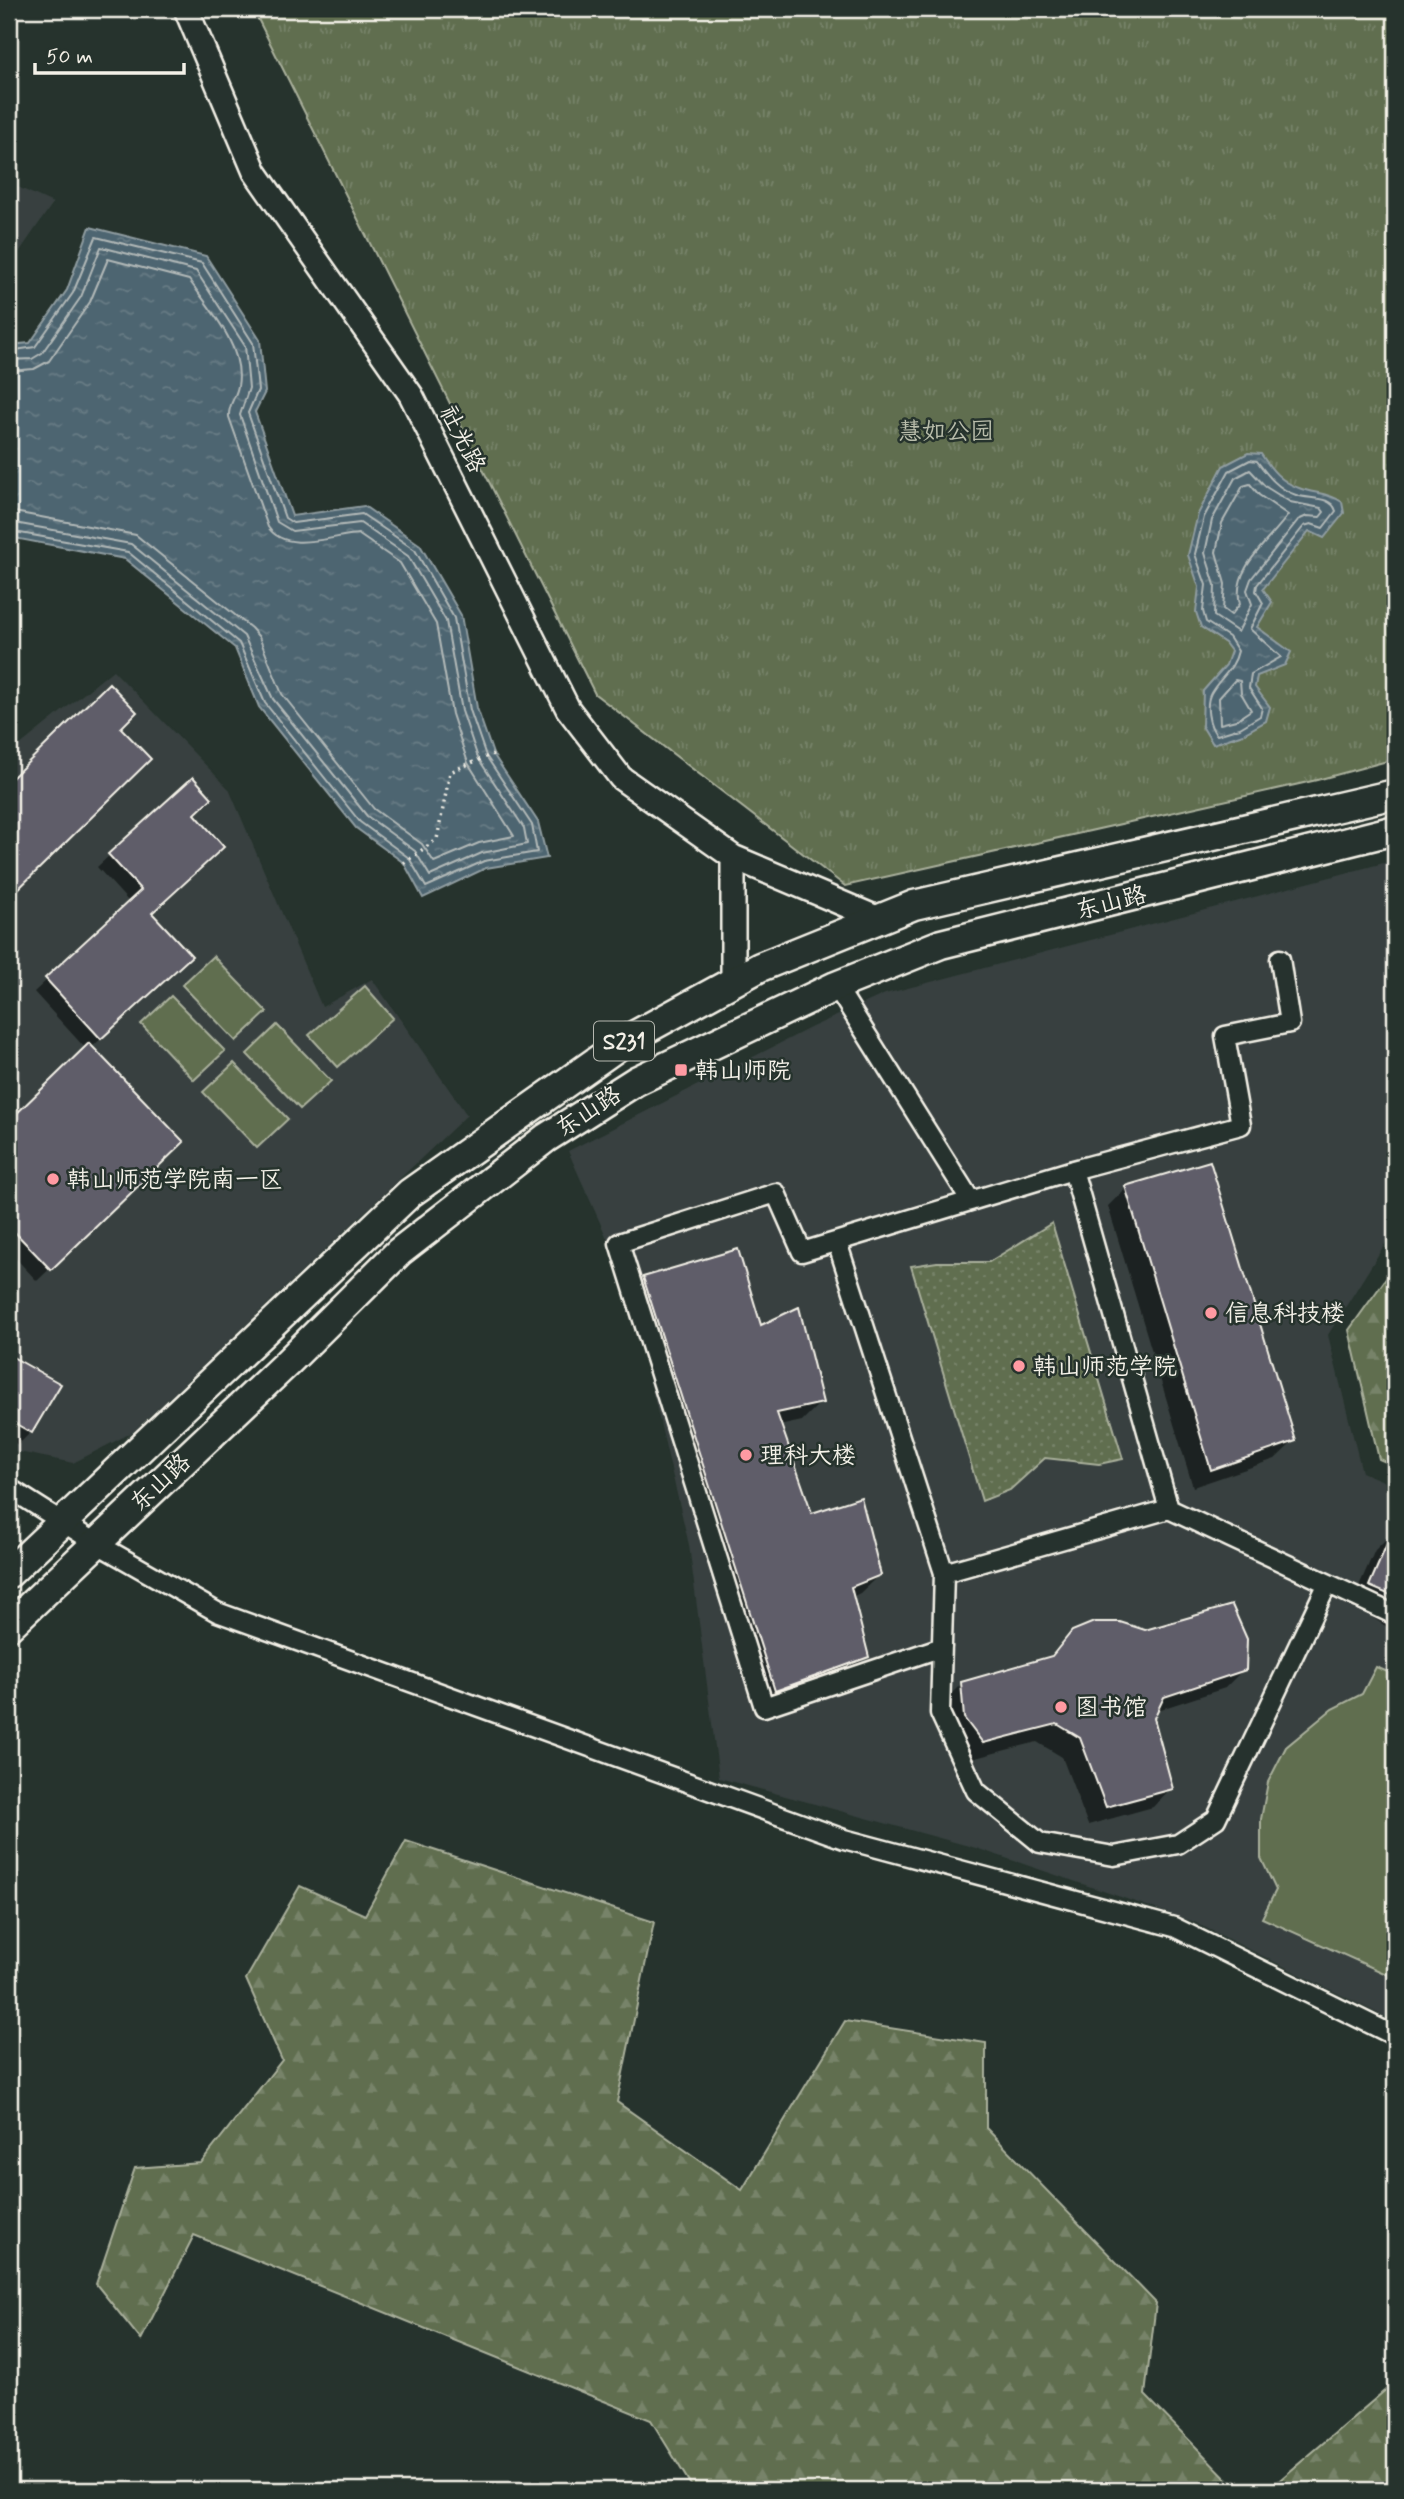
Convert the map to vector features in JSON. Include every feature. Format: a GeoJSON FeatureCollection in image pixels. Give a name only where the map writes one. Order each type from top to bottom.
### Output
{"type":"FeatureCollection","features":[{"type":"Feature","properties":{"kind":"main road","name":"东山路"},"geometry":{"type":"LineString","coordinates":[[9,1573],[410,1193],[628,1039],[760,967],[914,905],[1395,794]]}},
{"type":"Feature","properties":{"kind":"main road","name":"东山路"},"geometry":{"type":"LineString","coordinates":[[9,1626],[94,1542],[287,1363],[399,1252],[546,1138],[636,1081],[836,986],[942,944],[1395,830]]}},
{"type":"Feature","properties":{"kind":"street","name":"社光路"},"geometry":{"type":"LineString","coordinates":[[186,9],[255,173],[411,395],[568,709],[621,778],[733,856],[879,919]]}},
{"type":"Feature","properties":{"kind":"street"},"geometry":{"type":"LineString","coordinates":[[733,856],[733,982]]}},
{"type":"Feature","properties":{"kind":"street"},"geometry":{"type":"LineString","coordinates":[[942,1647],[764,1707],[619,1243],[776,1192],[803,1252],[1073,1170],[1241,1125],[1225,1036],[1290,1023],[1280,959]]}},
{"type":"Feature","properties":{"kind":"street"},"geometry":{"type":"LineString","coordinates":[[836,986],[971,1201]]}},
{"type":"Feature","properties":{"kind":"street"},"geometry":{"type":"LineString","coordinates":[[1073,1170],[1169,1509]]}},
{"type":"Feature","properties":{"kind":"street"},"geometry":{"type":"LineString","coordinates":[[837,1242],[944,1573],[940,1713],[976,1791],[1040,1843],[1114,1856],[1178,1844],[1216,1819],[1327,1585]]}},
{"type":"Feature","properties":{"kind":"street"},"geometry":{"type":"LineString","coordinates":[[9,1488],[94,1542],[217,1612],[844,1839],[1174,1927],[1395,2036]]}},
{"type":"Feature","properties":{"kind":"street"},"geometry":{"type":"LineString","coordinates":[[944,1573],[1169,1509],[1395,1615]]}},
{"type":"Feature","properties":{"kind":"path"},"geometry":{"type":"LineString","coordinates":[[404,863],[437,839],[450,772],[493,754]]}},
{"type":"Feature","properties":{"kind":"shaded area"},"geometry":{"type":"Polygon","coordinates":[[[9,183],[53,203],[9,267],[9,183]]]}},
{"type":"Feature","properties":{"kind":"shaded area"},"geometry":{"type":"Polygon","coordinates":[[[113,670],[229,789],[322,1007],[372,979],[467,1115],[133,1432],[73,1463],[9,1450],[9,754],[113,670]]]}},
{"type":"Feature","properties":{"kind":"shaded area","name":"韩山师范学院"},"geometry":{"type":"Polygon","coordinates":[[[1395,860],[1391,1024],[1395,1050],[1395,1228],[1328,1335],[1362,1472],[1395,1486],[1395,2022],[1194,1922],[976,1848],[719,1778],[689,1545],[627,1283],[568,1151],[812,1027],[885,994],[1395,860]]]}},
{"type":"Feature","properties":{"kind":"green space","name":"慧如公园"},"geometry":{"type":"Polygon","coordinates":[[[253,9],[1395,9],[1395,759],[1317,780],[845,886],[595,694],[253,9]]]}},
{"type":"Feature","properties":{"kind":"green space"},"geometry":{"type":"Polygon","coordinates":[[[213,956],[267,1012],[236,1041],[182,985],[213,956]]]}},
{"type":"Feature","properties":{"kind":"green space"},"geometry":{"type":"Polygon","coordinates":[[[365,986],[393,1018],[338,1067],[309,1035],[365,986]]]}},
{"type":"Feature","properties":{"kind":"green space"},"geometry":{"type":"Polygon","coordinates":[[[171,996],[225,1051],[194,1080],[141,1024],[171,996]]]}},
{"type":"Feature","properties":{"kind":"green space"},"geometry":{"type":"Polygon","coordinates":[[[277,1025],[331,1081],[300,1109],[247,1054],[277,1025]]]}},
{"type":"Feature","properties":{"kind":"green space"},"geometry":{"type":"Polygon","coordinates":[[[234,1063],[288,1119],[257,1148],[203,1092],[234,1063]]]}},
{"type":"Feature","properties":{"kind":"green space"},"geometry":{"type":"Polygon","coordinates":[[[1052,1223],[1123,1459],[1099,1464],[1045,1458],[1010,1490],[982,1501],[911,1266],[937,1262],[989,1262],[1052,1223]]]}},
{"type":"Feature","properties":{"kind":"green space"},"geometry":{"type":"Polygon","coordinates":[[[1395,1266],[1395,1466],[1379,1459],[1349,1330],[1395,1266]]]}},
{"type":"Feature","properties":{"kind":"green space"},"geometry":{"type":"Polygon","coordinates":[[[1376,1667],[1395,1675],[1395,1978],[1262,1918],[1276,1890],[1261,1858],[1261,1819],[1268,1782],[1286,1747],[1332,1709],[1362,1694],[1376,1667]]]}},
{"type":"Feature","properties":{"kind":"green space"},"geometry":{"type":"Polygon","coordinates":[[[406,1841],[654,1922],[617,2102],[742,2190],[845,2021],[986,2043],[986,2128],[1156,2303],[1145,2395],[1238,2490],[694,2490],[651,2420],[194,2235],[141,2340],[96,2284],[135,2168],[201,2163],[282,2060],[246,1979],[300,1886],[365,1915],[406,1841]]]}},
{"type":"Feature","properties":{"kind":"green space"},"geometry":{"type":"Polygon","coordinates":[[[1395,2382],[1395,2490],[1268,2490],[1395,2382]]]}},
{"type":"Feature","properties":{"kind":"water"},"geometry":{"type":"Polygon","coordinates":[[[90,227],[206,256],[260,340],[265,392],[255,412],[292,516],[364,506],[420,545],[461,615],[477,708],[493,754],[538,822],[547,858],[486,868],[423,898],[404,863],[356,828],[259,707],[235,648],[125,559],[9,537],[9,345],[30,343],[67,290],[90,227]]]}},
{"type":"Feature","properties":{"kind":"water"},"geometry":{"type":"Polygon","coordinates":[[[1248,453],[1261,454],[1287,482],[1342,502],[1344,513],[1324,538],[1309,531],[1263,589],[1272,602],[1257,627],[1291,652],[1285,665],[1257,676],[1255,687],[1270,707],[1266,721],[1243,734],[1213,744],[1202,726],[1203,691],[1226,665],[1231,651],[1225,643],[1201,627],[1196,612],[1199,587],[1188,555],[1198,514],[1223,466],[1248,453]]]}},
{"type":"Feature","properties":{"kind":"building"},"geometry":{"type":"Polygon","coordinates":[[[109,683],[137,712],[121,728],[151,759],[9,898],[9,781],[109,683]]]}},
{"type":"Feature","properties":{"kind":"building"},"geometry":{"type":"Polygon","coordinates":[[[193,777],[212,798],[195,814],[224,847],[152,913],[192,956],[101,1039],[45,978],[141,890],[108,854],[193,777]]]}},
{"type":"Feature","properties":{"kind":"building"},"geometry":{"type":"Polygon","coordinates":[[[89,1043],[184,1142],[51,1270],[9,1226],[9,1121],[89,1043]]]}},
{"type":"Feature","properties":{"kind":"building"},"geometry":{"type":"Polygon","coordinates":[[[1210,1161],[1296,1441],[1211,1470],[1125,1186],[1210,1161]]]}},
{"type":"Feature","properties":{"kind":"building","name":"理科大楼"},"geometry":{"type":"Polygon","coordinates":[[[738,1249],[761,1325],[799,1307],[823,1403],[777,1413],[812,1513],[861,1497],[881,1575],[851,1587],[869,1657],[775,1691],[643,1277],[738,1249]]]}},
{"type":"Feature","properties":{"kind":"building"},"geometry":{"type":"Polygon","coordinates":[[[9,1355],[61,1384],[32,1433],[9,1420],[9,1355]]]}},
{"type":"Feature","properties":{"kind":"building"},"geometry":{"type":"Polygon","coordinates":[[[1395,1525],[1395,1597],[1369,1586],[1395,1525]]]}},
{"type":"Feature","properties":{"kind":"building","name":"图书馆"},"geometry":{"type":"Polygon","coordinates":[[[1232,1605],[1247,1639],[1246,1670],[1164,1697],[1154,1718],[1173,1789],[1106,1807],[1080,1738],[1057,1724],[983,1743],[964,1718],[961,1682],[1052,1656],[1072,1631],[1094,1622],[1120,1622],[1145,1630],[1232,1605]]]}},
{"type":"Feature","properties":{"kind":"place","name":"韩山师院"},"geometry":{"type":"Point","coordinates":[681,1070]}},
{"type":"Feature","properties":{"kind":"place","name":"韩山师范学院南一区"},"geometry":{"type":"Point","coordinates":[53,1179]}},
{"type":"Feature","properties":{"kind":"place","name":"信息科技楼"},"geometry":{"type":"Point","coordinates":[1211,1313]}},
{"type":"Feature","properties":{"kind":"place","name":"韩山师范学院"},"geometry":{"type":"Point","coordinates":[1019,1366]}},
{"type":"Feature","properties":{"kind":"place","name":"理科大楼"},"geometry":{"type":"Point","coordinates":[746,1455]}},
{"type":"Feature","properties":{"kind":"place","name":"图书馆"},"geometry":{"type":"Point","coordinates":[1061,1707]}}]}
